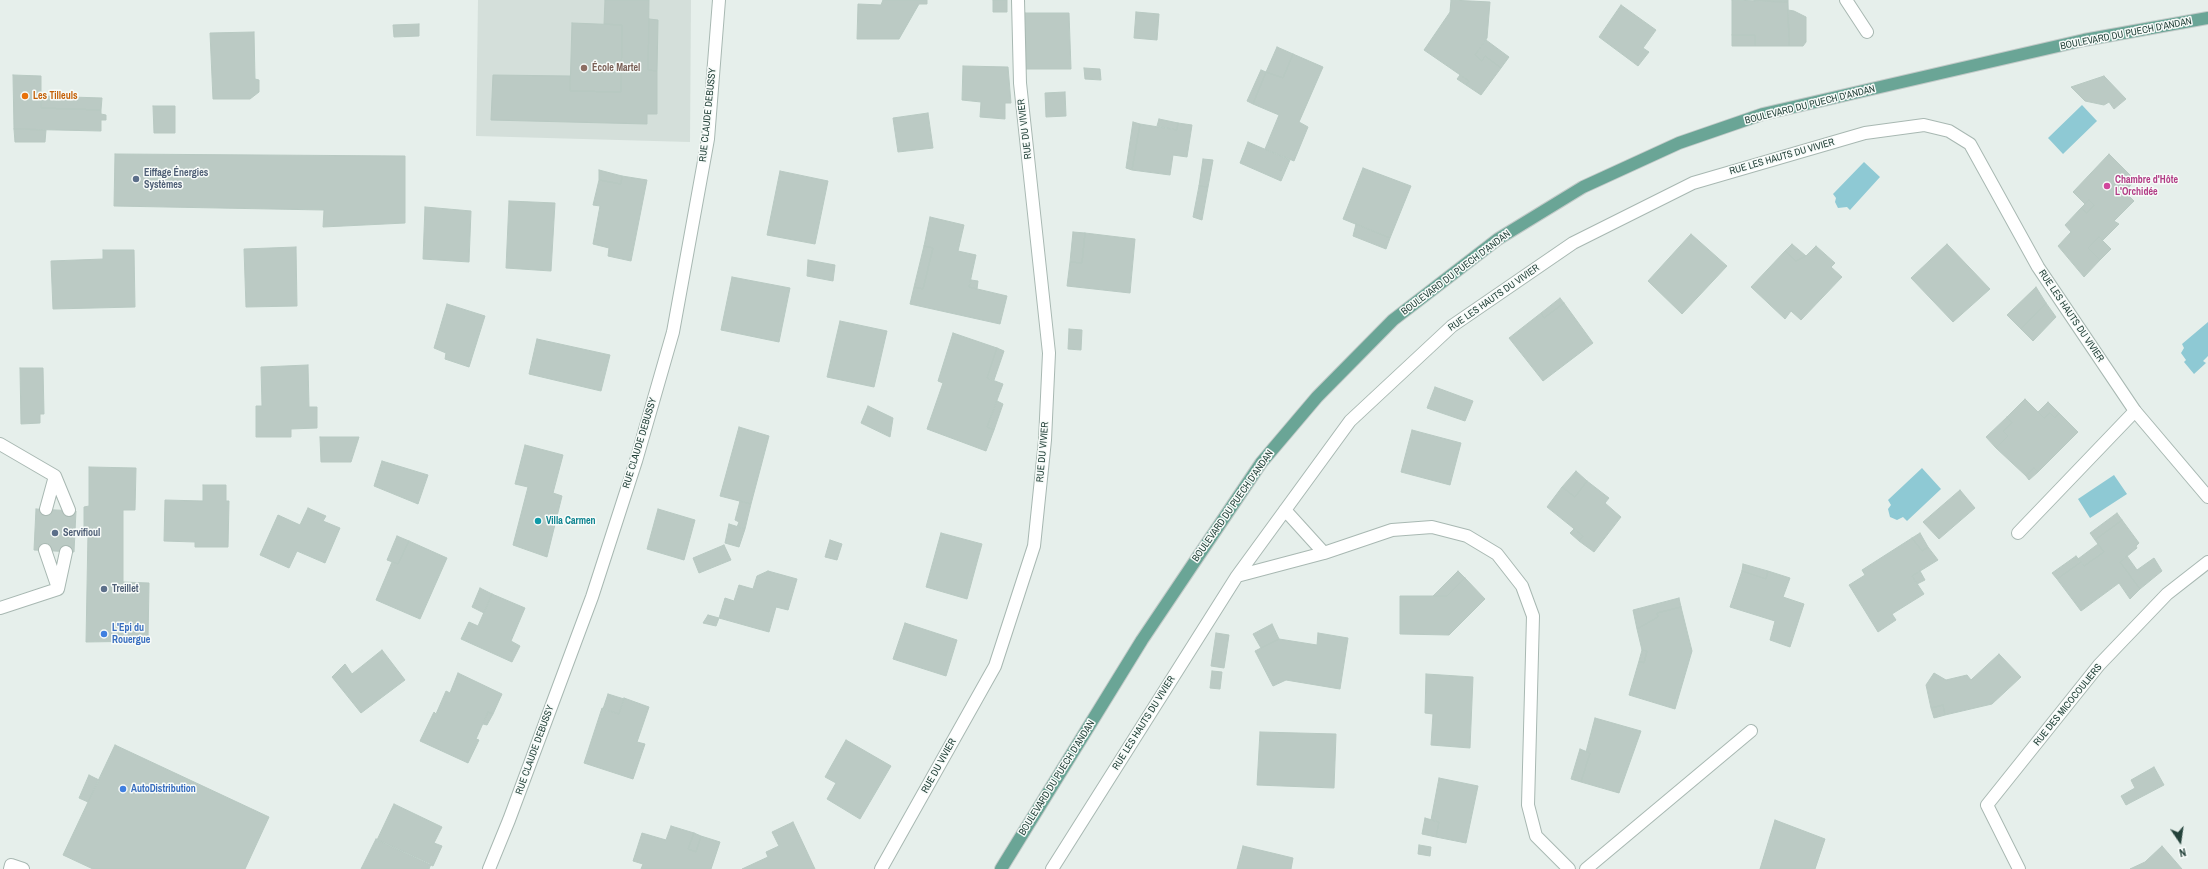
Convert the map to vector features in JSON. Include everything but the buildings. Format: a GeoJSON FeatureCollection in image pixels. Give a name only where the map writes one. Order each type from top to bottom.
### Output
{"type":"FeatureCollection","features":[{"type":"Feature","properties":{"kind":"main road","name":"BOULEVARD DU PUECH D'ANDAN"},"geometry":{"type":"LineString","coordinates":[[1001,869],[1142,640],[1261,463],[1317,397],[1393,320],[1498,239],[1583,187],[1679,143],[1763,114],[2084,40],[2208,18]]}},
{"type":"Feature","properties":{"kind":"street","name":"RUE CLAUDE DEBUSSY"},"geometry":{"type":"LineString","coordinates":[[489,869],[510,820],[592,597],[636,461],[673,332],[708,139],[719,0]]}},
{"type":"Feature","properties":{"kind":"street","name":"RUE DU VIVIER"},"geometry":{"type":"LineString","coordinates":[[881,869],[995,666],[1034,546],[1045,440],[1049,353],[1020,83],[1018,0]]}},
{"type":"Feature","properties":{"kind":"street"},"geometry":{"type":"LineString","coordinates":[[1846,0],[1867,32]]}},
{"type":"Feature","properties":{"kind":"street","name":"RUE LES HAUTS DU VIVIER"},"geometry":{"type":"LineString","coordinates":[[1052,869],[1237,576],[1350,421],[1452,326],[1573,243],[1693,183],[1865,133],[1924,125],[1949,131],[1970,144],[2038,267],[2136,411],[2208,497]]}},
{"type":"Feature","properties":{"kind":"street"},"geometry":{"type":"LineString","coordinates":[[2018,533],[2136,411]]}},
{"type":"Feature","properties":{"kind":"street"},"geometry":{"type":"LineString","coordinates":[[0,444],[55,476],[69,510]]}},
{"type":"Feature","properties":{"kind":"street"},"geometry":{"type":"LineString","coordinates":[[46,509],[55,476]]}},
{"type":"Feature","properties":{"kind":"street"},"geometry":{"type":"LineString","coordinates":[[1285,510],[1324,553]]}},
{"type":"Feature","properties":{"kind":"street"},"geometry":{"type":"LineString","coordinates":[[1237,576],[1324,553],[1392,530],[1432,527],[1467,536],[1497,554],[1522,586],[1533,616],[1528,805],[1536,836],[1569,869]]}},
{"type":"Feature","properties":{"kind":"street"},"geometry":{"type":"LineString","coordinates":[[45,550],[58,589]]}},
{"type":"Feature","properties":{"kind":"street"},"geometry":{"type":"LineString","coordinates":[[58,589],[66,552]]}},
{"type":"Feature","properties":{"kind":"street","name":"RUE DES MICOCOULIERS"},"geometry":{"type":"LineString","coordinates":[[2019,869],[1987,806],[2099,665],[2166,594],[2208,562]]}},
{"type":"Feature","properties":{"kind":"street"},"geometry":{"type":"LineString","coordinates":[[0,608],[58,589]]}},
{"type":"Feature","properties":{"kind":"street"},"geometry":{"type":"LineString","coordinates":[[1586,869],[1751,731]]}},
{"type":"Feature","properties":{"kind":"street"},"geometry":{"type":"LineString","coordinates":[[10,869],[11,865],[23,869]]}},
{"type":"Feature","properties":{"kind":"shaded area","name":"École Martel"},"geometry":{"type":"Polygon","coordinates":[[[478,0],[691,0],[690,142],[476,136],[478,0]]]}},
{"type":"Feature","properties":{"kind":"water"},"geometry":{"type":"Polygon","coordinates":[[[2082,105],[2097,121],[2063,154],[2048,138],[2082,105]]]}},
{"type":"Feature","properties":{"kind":"water"},"geometry":{"type":"Polygon","coordinates":[[[1864,162],[1880,177],[1850,210],[1847,207],[1838,208],[1835,202],[1836,198],[1833,194],[1864,162]]]}},
{"type":"Feature","properties":{"kind":"water"},"geometry":{"type":"Polygon","coordinates":[[[2208,322],[2208,356],[2203,361],[2206,363],[2194,374],[2184,362],[2186,360],[2181,353],[2184,348],[2182,344],[2208,322]]]}},
{"type":"Feature","properties":{"kind":"water"},"geometry":{"type":"Polygon","coordinates":[[[1922,468],[1941,489],[1907,521],[1903,517],[1897,520],[1890,517],[1888,509],[1891,505],[1888,500],[1922,468]]]}},
{"type":"Feature","properties":{"kind":"water"},"geometry":{"type":"Polygon","coordinates":[[[2114,475],[2127,494],[2090,518],[2078,499],[2114,475]]]}},
{"type":"Feature","properties":{"kind":"place","name":"École Martel"},"geometry":{"type":"Point","coordinates":[584,68]}},
{"type":"Feature","properties":{"kind":"place","name":"Les Tilleuls"},"geometry":{"type":"Point","coordinates":[25,96]}},
{"type":"Feature","properties":{"kind":"place","name":"Eiffage Énergies Systèmes"},"geometry":{"type":"Point","coordinates":[136,179]}},
{"type":"Feature","properties":{"kind":"place","name":"Chambre d'Hôte L'Orchidée"},"geometry":{"type":"Point","coordinates":[2107,186]}},
{"type":"Feature","properties":{"kind":"place","name":"Villa Carmen"},"geometry":{"type":"Point","coordinates":[538,521]}},
{"type":"Feature","properties":{"kind":"place","name":"Servifioul"},"geometry":{"type":"Point","coordinates":[55,533]}},
{"type":"Feature","properties":{"kind":"place","name":"Treillet"},"geometry":{"type":"Point","coordinates":[104,589]}},
{"type":"Feature","properties":{"kind":"place","name":"L'Epi du Rouergue"},"geometry":{"type":"Point","coordinates":[104,634]}},
{"type":"Feature","properties":{"kind":"place","name":"AutoDistribution"},"geometry":{"type":"Point","coordinates":[123,789]}}]}
